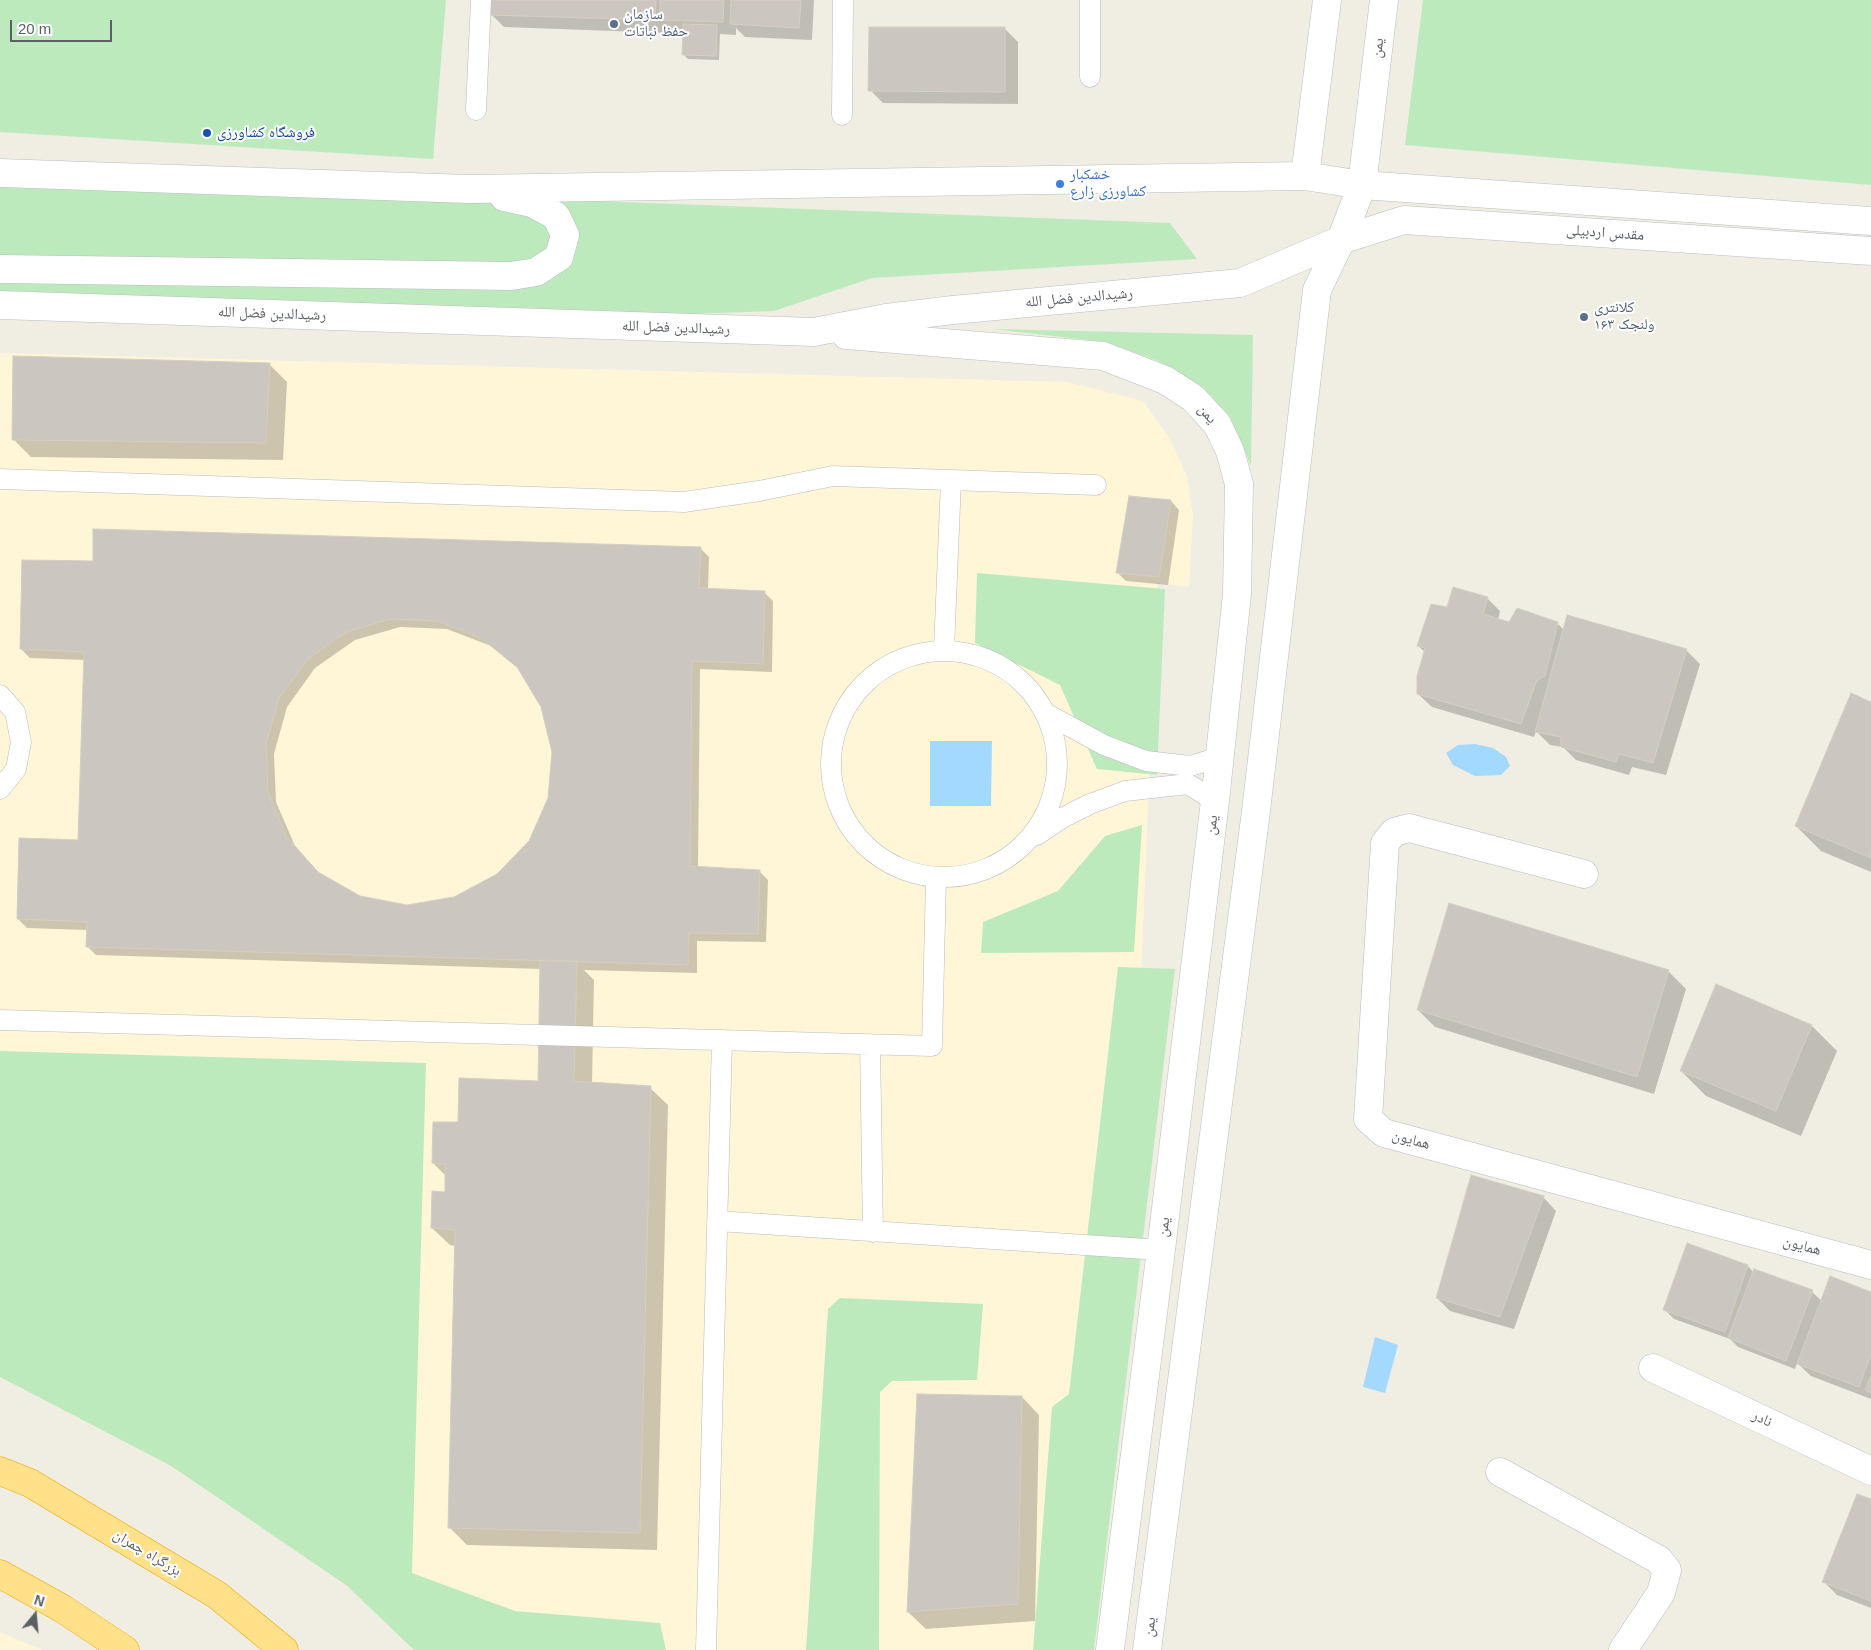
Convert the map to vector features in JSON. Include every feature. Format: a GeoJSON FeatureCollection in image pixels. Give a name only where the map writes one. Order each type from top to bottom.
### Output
{"type":"FeatureCollection","features":[{"type":"Feature","properties":{"kind":"highway","name":"بزرگراه چمران"},"geometry":{"type":"LineString","coordinates":[[0,1471],[30,1483],[217,1595],[284,1650]]}},
{"type":"Feature","properties":{"kind":"highway"},"geometry":{"type":"LineString","coordinates":[[0,1574],[62,1609],[125,1650]]}},
{"type":"Feature","properties":{"kind":"main road"},"geometry":{"type":"LineString","coordinates":[[0,173],[469,189],[1305,176],[1326,0]]}},
{"type":"Feature","properties":{"kind":"main road","name":"یمن"},"geometry":{"type":"LineString","coordinates":[[1147,1650],[1258,801],[1317,290],[1341,240],[1362,185],[1384,0]]}},
{"type":"Feature","properties":{"kind":"main road","name":"مقدس اردبیلی"},"geometry":{"type":"LineString","coordinates":[[1305,176],[1362,185],[1871,221]]}},
{"type":"Feature","properties":{"kind":"main road"},"geometry":{"type":"LineString","coordinates":[[0,269],[511,276],[536,272],[559,258],[565,235],[556,216],[532,203],[469,189]]}},
{"type":"Feature","properties":{"kind":"main road","name":"مقدس اردبیلی"},"geometry":{"type":"LineString","coordinates":[[1341,240],[1404,220],[1871,251]]}},
{"type":"Feature","properties":{"kind":"main road","name":"رشیدالدین فضل الله"},"geometry":{"type":"LineString","coordinates":[[0,305],[814,332],[886,318],[953,310],[1240,283],[1341,240]]}},
{"type":"Feature","properties":{"kind":"main road","name":"یمن"},"geometry":{"type":"LineString","coordinates":[[814,332],[1103,356],[1165,380],[1193,398],[1217,424],[1230,451],[1239,484],[1237,594],[1220,757],[1161,1250],[1110,1650]]}},
{"type":"Feature","properties":{"kind":"main road","name":"همایون"},"geometry":{"type":"LineString","coordinates":[[1584,874],[1409,828],[1394,832],[1385,843],[1368,1119],[1384,1133],[1871,1265]]}},
{"type":"Feature","properties":{"kind":"main road","name":"نادر"},"geometry":{"type":"LineString","coordinates":[[1653,1368],[1871,1471]]}},
{"type":"Feature","properties":{"kind":"main road"},"geometry":{"type":"LineString","coordinates":[[1500,1472],[1660,1560],[1667,1570],[1661,1593],[1623,1650]]}},
{"type":"Feature","properties":{"kind":"lane"},"geometry":{"type":"LineString","coordinates":[[476,110],[481,0]]}},
{"type":"Feature","properties":{"kind":"lane"},"geometry":{"type":"LineString","coordinates":[[842,115],[843,0]]}},
{"type":"Feature","properties":{"kind":"lane"},"geometry":{"type":"LineString","coordinates":[[1090,0],[1090,76]]}},
{"type":"Feature","properties":{"kind":"lane"},"geometry":{"type":"LineString","coordinates":[[0,479],[684,502],[759,491],[834,476],[1096,485]]}},
{"type":"Feature","properties":{"kind":"lane"},"geometry":{"type":"LineString","coordinates":[[944,650],[951,480]]}},
{"type":"Feature","properties":{"kind":"lane"},"geometry":{"type":"LineString","coordinates":[[1029,841],[1048,812],[1058,780],[1057,747],[1046,714],[1029,688],[1005,668],[976,655],[944,650],[910,656],[878,671],[853,695],[836,726],[830,760],[834,795],[848,826],[872,852],[902,870],[936,878],[970,875],[1002,862],[1062,818],[1090,804],[1125,791],[1188,784],[1215,801]]}},
{"type":"Feature","properties":{"kind":"lane"},"geometry":{"type":"LineString","coordinates":[[0,695],[15,712],[21,742],[16,769],[0,789]]}},
{"type":"Feature","properties":{"kind":"lane"},"geometry":{"type":"LineString","coordinates":[[1046,714],[1104,745],[1146,761],[1190,766],[1220,757]]}},
{"type":"Feature","properties":{"kind":"lane"},"geometry":{"type":"LineString","coordinates":[[0,1020],[932,1046],[936,878]]}},
{"type":"Feature","properties":{"kind":"lane"},"geometry":{"type":"LineString","coordinates":[[706,1650],[722,1040]]}},
{"type":"Feature","properties":{"kind":"lane"},"geometry":{"type":"LineString","coordinates":[[870,1044],[873,1232]]}},
{"type":"Feature","properties":{"kind":"lane"},"geometry":{"type":"LineString","coordinates":[[717,1221],[1161,1250]]}},
{"type":"Feature","properties":{"kind":"shaded area"},"geometry":{"type":"Polygon","coordinates":[[[0,353],[1067,382],[1143,401],[1170,439],[1187,476],[1193,517],[1189,587],[1157,583],[1140,1000],[1081,1650],[414,1650],[346,1585],[171,1466],[0,1377],[0,353]]]}},
{"type":"Feature","properties":{"kind":"shaded area"},"geometry":{"type":"Polygon","coordinates":[[[0,1632],[42,1650],[0,1650],[0,1632]]]}},
{"type":"Feature","properties":{"kind":"green space"},"geometry":{"type":"Polygon","coordinates":[[[0,0],[446,0],[433,159],[0,132],[0,0]]]}},
{"type":"Feature","properties":{"kind":"green space"},"geometry":{"type":"Polygon","coordinates":[[[1423,0],[1871,0],[1871,185],[1405,145],[1423,0]]]}},
{"type":"Feature","properties":{"kind":"green space"},"geometry":{"type":"Polygon","coordinates":[[[0,181],[468,196],[1170,223],[1197,259],[872,278],[774,311],[609,317],[149,296],[0,292],[0,181]]]}},
{"type":"Feature","properties":{"kind":"green space"},"geometry":{"type":"Polygon","coordinates":[[[992,329],[1253,335],[1251,466],[1230,417],[1196,383],[1158,361],[1106,342],[992,329]]]}},
{"type":"Feature","properties":{"kind":"green space"},"geometry":{"type":"Polygon","coordinates":[[[977,573],[1165,589],[1157,775],[1097,769],[1060,685],[975,643],[977,573]]]}},
{"type":"Feature","properties":{"kind":"green space"},"geometry":{"type":"Polygon","coordinates":[[[1142,825],[1134,952],[981,953],[983,922],[1058,891],[1105,836],[1142,825]]]}},
{"type":"Feature","properties":{"kind":"green space"},"geometry":{"type":"Polygon","coordinates":[[[1118,967],[1175,969],[1094,1650],[1033,1650],[1052,1407],[1069,1394],[1118,967]]]}},
{"type":"Feature","properties":{"kind":"green space"},"geometry":{"type":"Polygon","coordinates":[[[0,1051],[426,1063],[412,1573],[515,1611],[660,1623],[666,1650],[414,1650],[346,1585],[171,1466],[0,1377],[0,1051]]]}},
{"type":"Feature","properties":{"kind":"green space"},"geometry":{"type":"Polygon","coordinates":[[[840,1298],[983,1304],[977,1380],[892,1381],[880,1392],[879,1650],[806,1650],[828,1309],[840,1298]]]}},
{"type":"Feature","properties":{"kind":"water"},"geometry":{"type":"Polygon","coordinates":[[[930,741],[992,741],[991,806],[930,806],[930,741]]]}},
{"type":"Feature","properties":{"kind":"water"},"geometry":{"type":"Polygon","coordinates":[[[1475,744],[1493,748],[1506,757],[1510,766],[1501,775],[1475,776],[1453,765],[1446,753],[1458,745],[1475,744]]]}},
{"type":"Feature","properties":{"kind":"water"},"geometry":{"type":"Polygon","coordinates":[[[1375,1337],[1398,1345],[1385,1393],[1363,1387],[1375,1337]]]}},
{"type":"Feature","properties":{"kind":"building"},"geometry":{"type":"Polygon","coordinates":[[[490,0],[656,0],[655,20],[489,15],[490,0]]]}},
{"type":"Feature","properties":{"kind":"building"},"geometry":{"type":"Polygon","coordinates":[[[660,0],[724,0],[723,22],[660,20],[660,0]]]}},
{"type":"Feature","properties":{"kind":"building"},"geometry":{"type":"Polygon","coordinates":[[[731,0],[801,0],[799,28],[730,24],[731,0]]]}},
{"type":"Feature","properties":{"kind":"building"},"geometry":{"type":"Polygon","coordinates":[[[683,24],[717,25],[716,56],[682,55],[683,24]]]}},
{"type":"Feature","properties":{"kind":"building"},"geometry":{"type":"Polygon","coordinates":[[[869,27],[1005,27],[1005,92],[868,91],[869,27]]]}},
{"type":"Feature","properties":{"kind":"building"},"geometry":{"type":"Polygon","coordinates":[[[13,356],[270,363],[266,443],[12,440],[13,356]]]}},
{"type":"Feature","properties":{"kind":"building"},"geometry":{"type":"Polygon","coordinates":[[[1129,496],[1171,500],[1159,577],[1116,573],[1129,496]]]}},
{"type":"Feature","properties":{"kind":"building"},"geometry":{"type":"Polygon","coordinates":[[[93,529],[701,547],[699,588],[765,591],[763,664],[692,661],[690,866],[760,870],[758,934],[689,933],[688,965],[86,947],[87,922],[17,919],[19,838],[78,840],[84,652],[20,649],[22,560],[93,561],[93,529]],[[390,619],[346,632],[307,660],[279,698],[266,744],[268,792],[286,836],[318,872],[360,896],[407,905],[454,897],[497,874],[529,841],[548,798],[552,752],[541,707],[517,667],[481,638],[437,621],[390,619]]]}},
{"type":"Feature","properties":{"kind":"building"},"geometry":{"type":"Polygon","coordinates":[[[1453,587],[1488,597],[1483,614],[1509,622],[1517,608],[1558,622],[1545,676],[1537,680],[1521,724],[1417,694],[1417,676],[1425,648],[1417,646],[1431,604],[1447,607],[1453,587]]]}},
{"type":"Feature","properties":{"kind":"building"},"geometry":{"type":"Polygon","coordinates":[[[1567,615],[1687,649],[1653,763],[1619,754],[1616,762],[1561,747],[1561,737],[1535,732],[1567,615]]]}},
{"type":"Feature","properties":{"kind":"building"},"geometry":{"type":"Polygon","coordinates":[[[1851,693],[1871,702],[1871,858],[1795,826],[1851,693]]]}},
{"type":"Feature","properties":{"kind":"building"},"geometry":{"type":"Polygon","coordinates":[[[1449,903],[1669,970],[1637,1077],[1417,1010],[1449,903]]]}},
{"type":"Feature","properties":{"kind":"building"},"geometry":{"type":"Polygon","coordinates":[[[540,960],[577,961],[574,1081],[651,1086],[640,1533],[448,1528],[455,1230],[431,1228],[432,1191],[445,1192],[445,1164],[432,1163],[433,1122],[458,1122],[459,1078],[538,1081],[540,960]]]}},
{"type":"Feature","properties":{"kind":"building"},"geometry":{"type":"Polygon","coordinates":[[[1716,984],[1812,1025],[1776,1111],[1680,1071],[1716,984]]]}},
{"type":"Feature","properties":{"kind":"building"},"geometry":{"type":"Polygon","coordinates":[[[1471,1175],[1544,1196],[1500,1317],[1436,1298],[1471,1175]]]}},
{"type":"Feature","properties":{"kind":"building"},"geometry":{"type":"Polygon","coordinates":[[[1687,1243],[1748,1265],[1725,1332],[1663,1310],[1687,1243]]]}},
{"type":"Feature","properties":{"kind":"building"},"geometry":{"type":"Polygon","coordinates":[[[1754,1269],[1813,1290],[1786,1361],[1728,1338],[1754,1269]]]}},
{"type":"Feature","properties":{"kind":"building"},"geometry":{"type":"Polygon","coordinates":[[[1830,1276],[1871,1292],[1871,1355],[1859,1387],[1797,1364],[1830,1276]]]}},
{"type":"Feature","properties":{"kind":"building"},"geometry":{"type":"Polygon","coordinates":[[[1871,1376],[1871,1393],[1865,1390],[1871,1376]]]}},
{"type":"Feature","properties":{"kind":"building"},"geometry":{"type":"Polygon","coordinates":[[[917,1394],[1022,1396],[1018,1604],[907,1612],[917,1394]]]}},
{"type":"Feature","properties":{"kind":"building"},"geometry":{"type":"Polygon","coordinates":[[[1857,1494],[1871,1499],[1871,1601],[1822,1582],[1857,1494]]]}},
{"type":"Feature","properties":{"kind":"place","name":"سازمان حفظ نباتات"},"geometry":{"type":"Point","coordinates":[614,24]}},
{"type":"Feature","properties":{"kind":"place","name":"فروشگاه کشاورزی"},"geometry":{"type":"Point","coordinates":[207,133]}},
{"type":"Feature","properties":{"kind":"place","name":"خشکبار کشاورزی زارع"},"geometry":{"type":"Point","coordinates":[1060,184]}},
{"type":"Feature","properties":{"kind":"place","name":"کلانتری ۱۶۳ ولنجک"},"geometry":{"type":"Point","coordinates":[1584,317]}}]}
